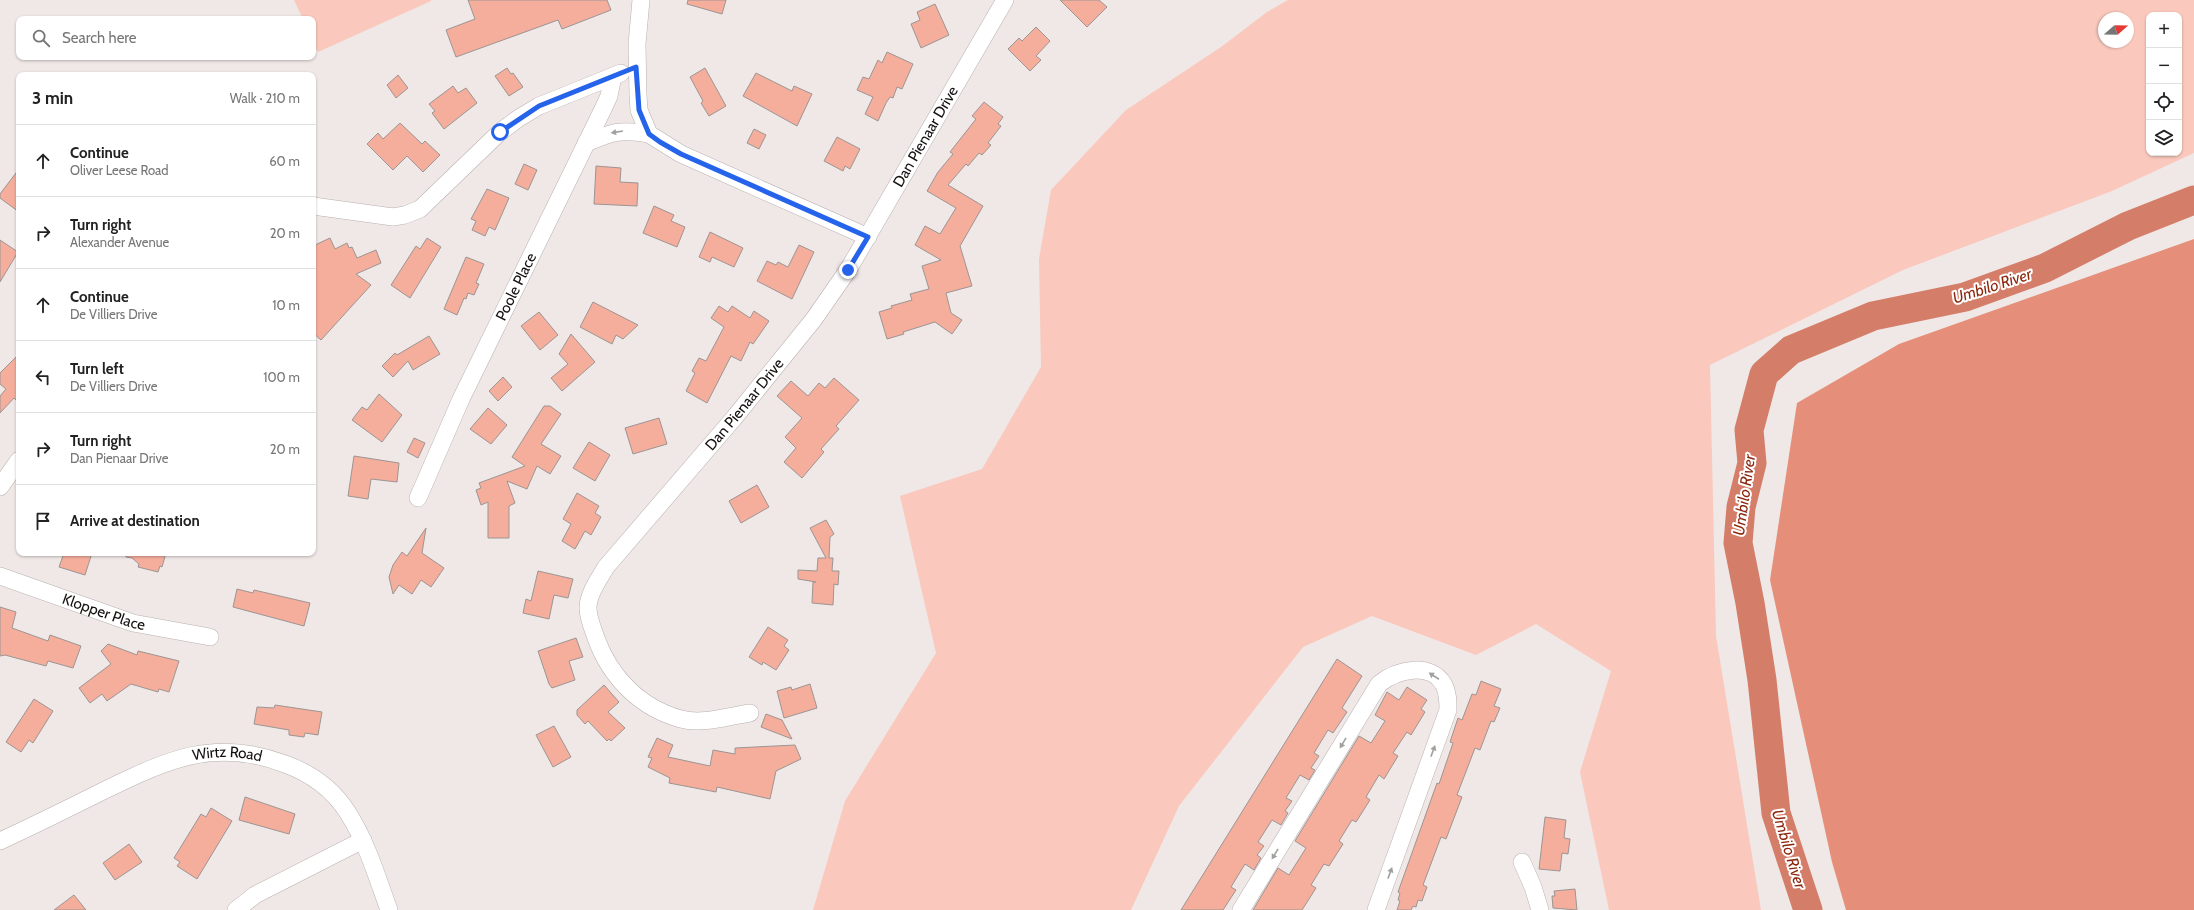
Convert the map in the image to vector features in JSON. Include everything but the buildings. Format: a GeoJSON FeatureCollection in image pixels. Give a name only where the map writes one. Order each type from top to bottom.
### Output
{"type":"FeatureCollection","features":[{"type":"Feature","properties":{"kind":"street"},"geometry":{"type":"LineString","coordinates":[[641,0],[636,67],[639,110],[649,134]]}},
{"type":"Feature","properties":{"kind":"street","name":"Dan Pienaar Drive"},"geometry":{"type":"LineString","coordinates":[[750,713],[707,720],[682,719],[655,710],[633,694],[616,676],[601,654],[588,608],[593,589],[606,566],[734,418],[814,319],[848,270],[868,237],[1005,0]]}},
{"type":"Feature","properties":{"kind":"street"},"geometry":{"type":"LineString","coordinates":[[316,206],[393,217],[405,215],[420,209],[500,132],[519,118],[539,106],[636,67]]}},
{"type":"Feature","properties":{"kind":"street","name":"Poole Place"},"geometry":{"type":"LineString","coordinates":[[418,498],[461,399],[608,96],[613,76]]}},
{"type":"Feature","properties":{"kind":"street"},"geometry":{"type":"LineString","coordinates":[[586,143],[612,132],[627,130],[649,134],[681,154],[868,237]]}},
{"type":"Feature","properties":{"kind":"street"},"geometry":{"type":"LineString","coordinates":[[0,487],[16,464]]}},
{"type":"Feature","properties":{"kind":"street","name":"Klopper Place"},"geometry":{"type":"LineString","coordinates":[[0,576],[133,623],[210,637]]}},
{"type":"Feature","properties":{"kind":"street"},"geometry":{"type":"LineString","coordinates":[[1241,910],[1379,684],[1390,675],[1401,671],[1420,671],[1432,673],[1444,685],[1448,695],[1448,710],[1376,910]]}},
{"type":"Feature","properties":{"kind":"street","name":"Wirtz Road"},"geometry":{"type":"LineString","coordinates":[[0,841],[157,765],[190,755],[235,752],[268,758],[300,770],[325,786],[347,812],[363,840],[389,910]]}},
{"type":"Feature","properties":{"kind":"street"},"geometry":{"type":"LineString","coordinates":[[236,910],[255,896],[363,840]]}},
{"type":"Feature","properties":{"kind":"street"},"geometry":{"type":"LineString","coordinates":[[1522,862],[1533,887],[1540,910]]}},
{"type":"Feature","properties":{"kind":"shaded area"},"geometry":{"type":"Polygon","coordinates":[[[294,0],[431,0],[318,52],[316,48],[316,16],[302,16],[294,0]]]}},
{"type":"Feature","properties":{"kind":"shaded area"},"geometry":{"type":"Polygon","coordinates":[[[1288,0],[2194,0],[2194,153],[2112,191],[1903,270],[1710,365],[1716,636],[1761,910],[1609,910],[1580,772],[1611,671],[1536,624],[1476,655],[1372,616],[1303,647],[1179,806],[1131,910],[813,910],[845,801],[936,653],[900,496],[982,469],[1041,367],[1039,259],[1051,190],[1126,110],[1221,47],[1267,12],[1288,0]]]}},
{"type":"Feature","properties":{"kind":"shaded area"},"geometry":{"type":"Polygon","coordinates":[[[2194,239],[2194,910],[1846,910],[1832,862],[1770,580],[1797,403],[1899,344],[2194,239]]]}},
{"type":"Feature","properties":{"kind":"waterway","name":"Umbilo River"},"geometry":{"type":"LineString","coordinates":[[1808,910],[1776,813],[1762,680],[1750,603],[1738,543],[1741,507],[1752,463],[1749,430],[1764,374],[1791,350],[1873,316],[1965,297],[2045,268],[2128,226],[2194,200]]}},
{"type":"Feature","properties":{"kind":"route"},"geometry":{"type":"LineString","coordinates":[[500,132],[539,106],[636,67],[639,110],[649,134],[681,154],[868,237],[848,270]]}}]}
